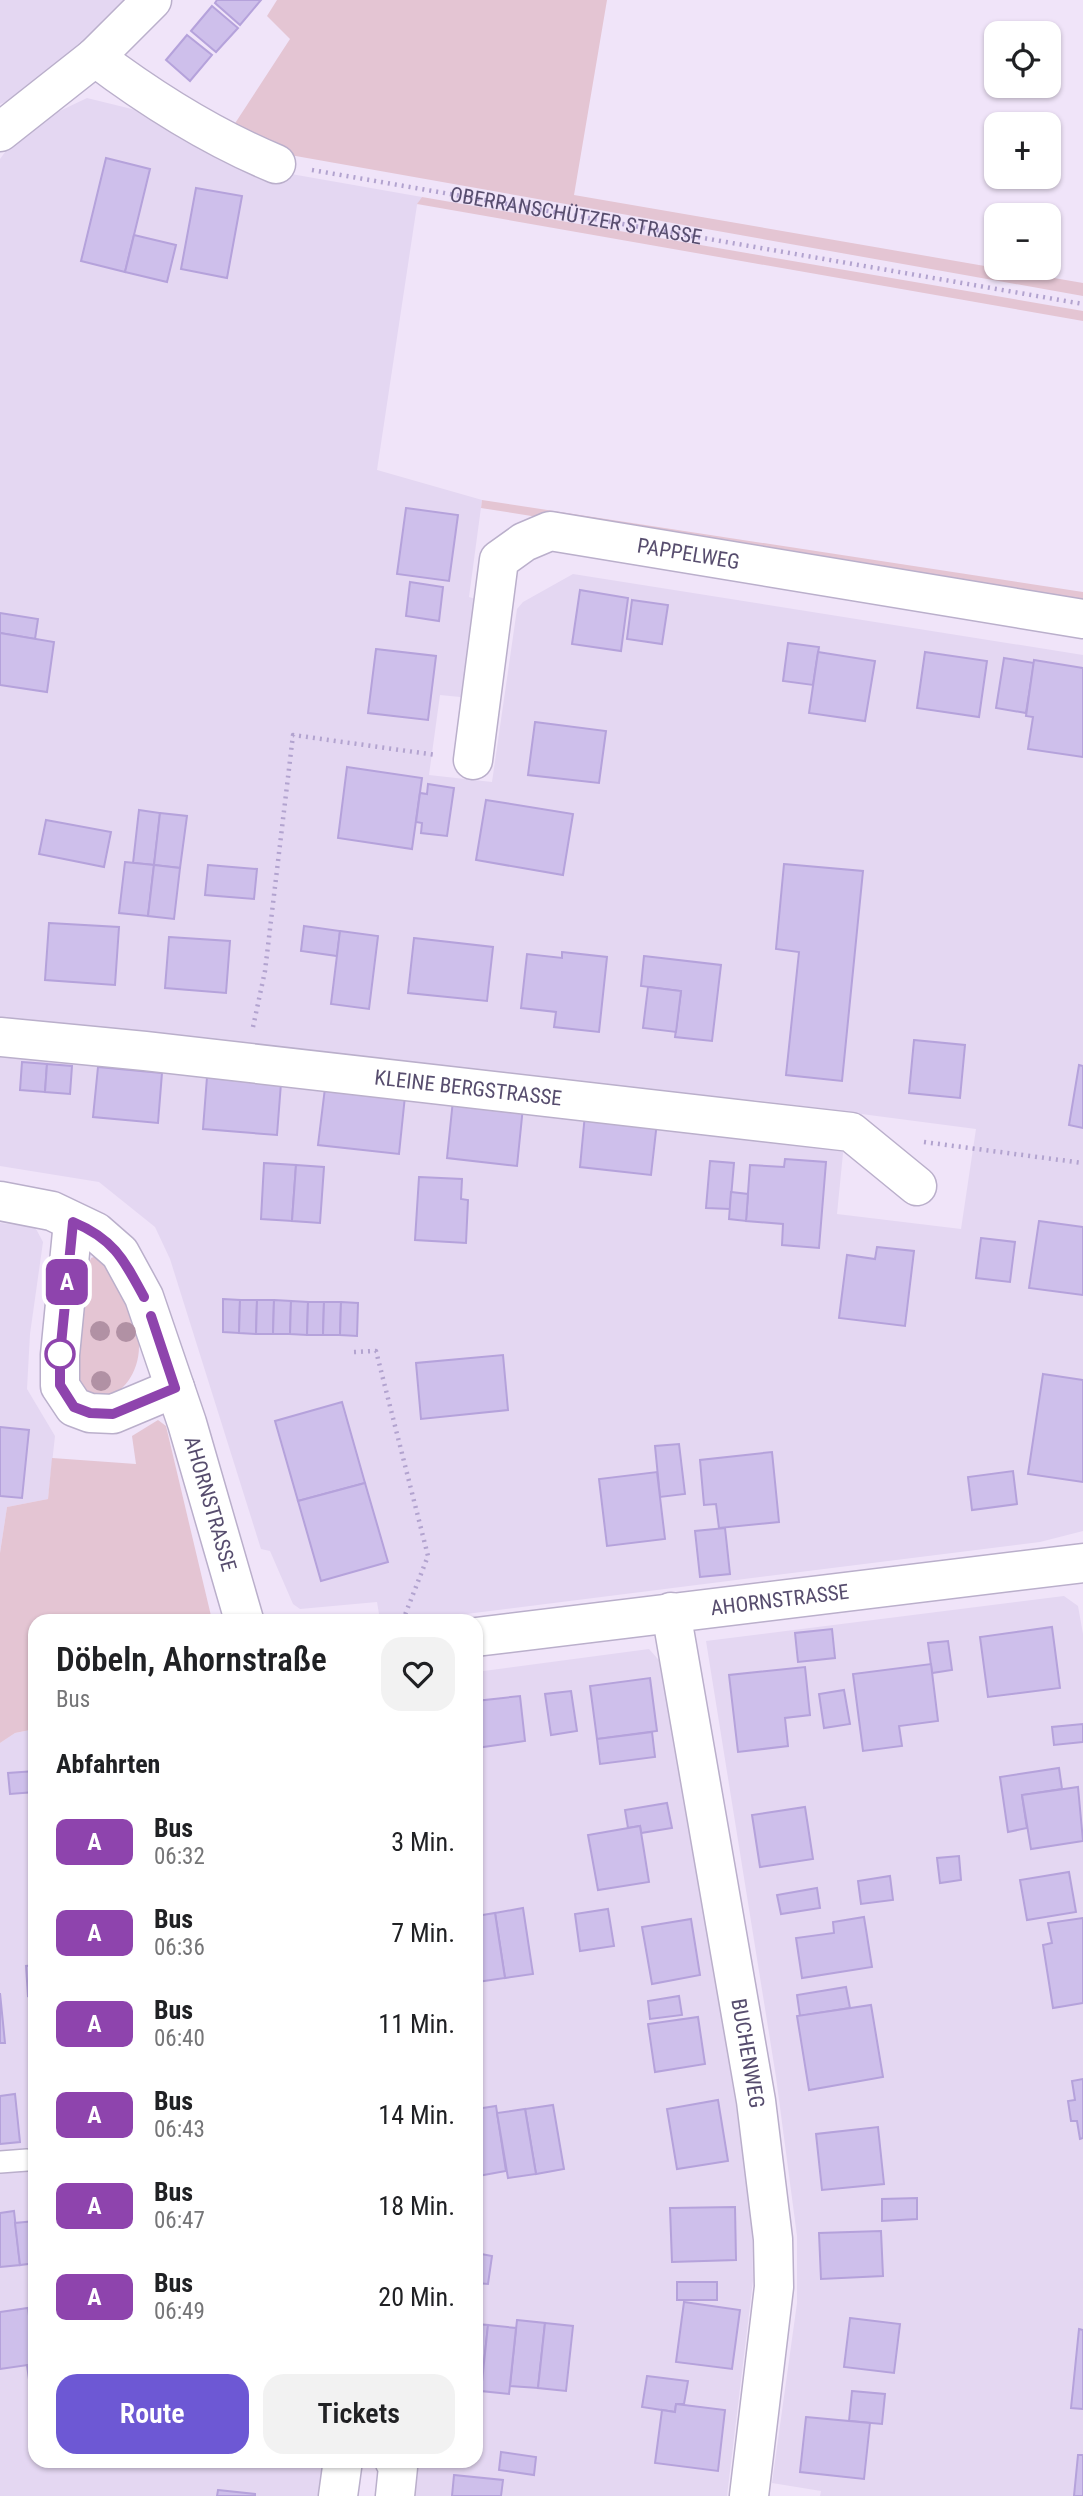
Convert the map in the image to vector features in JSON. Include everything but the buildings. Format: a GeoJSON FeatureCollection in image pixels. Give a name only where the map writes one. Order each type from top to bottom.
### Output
{"type":"FeatureCollection","features":[{"type":"Feature","properties":{"kind":"street"},"geometry":{"type":"LineString","coordinates":[[0,132],[95,57],[152,0]]}},
{"type":"Feature","properties":{"kind":"street"},"geometry":{"type":"LineString","coordinates":[[95,57],[148,97],[238,148],[276,164]]}},
{"type":"Feature","properties":{"kind":"street","name":"PAPPELWEG"},"geometry":{"type":"LineString","coordinates":[[472,760],[499,560],[523,542],[550,531],[1083,620]]}},
{"type":"Feature","properties":{"kind":"street","name":"KLEINE BERGSTRASSE"},"geometry":{"type":"LineString","coordinates":[[0,1037],[246,1062],[850,1132],[917,1186]]}},
{"type":"Feature","properties":{"kind":"street","name":"AHORNSTRASSE"},"geometry":{"type":"LineString","coordinates":[[0,1201],[52,1211],[96,1232],[120,1253],[144,1297],[175,1388],[242,1614]]}},
{"type":"Feature","properties":{"kind":"street"},"geometry":{"type":"LineString","coordinates":[[73,1222],[60,1355],[60,1385],[74,1407],[90,1413],[113,1414],[175,1388]]}},
{"type":"Feature","properties":{"kind":"street","name":"AHORNSTRASSE"},"geometry":{"type":"LineString","coordinates":[[483,1636],[1083,1563]]}},
{"type":"Feature","properties":{"kind":"street","name":"BUCHENWEG"},"geometry":{"type":"LineString","coordinates":[[671,1612],[756,2102],[773,2239],[774,2287],[749,2496]]}},
{"type":"Feature","properties":{"kind":"street"},"geometry":{"type":"LineString","coordinates":[[338,2496],[342,2468]]}},
{"type":"Feature","properties":{"kind":"street"},"geometry":{"type":"LineString","coordinates":[[395,2496],[398,2468]]}},
{"type":"Feature","properties":{"kind":"lane"},"geometry":{"type":"LineString","coordinates":[[0,2162],[27,2160]]}},
{"type":"Feature","properties":{"kind":"path","name":"OBERRANSCHÜTZER STRASSE"},"geometry":{"type":"LineString","coordinates":[[276,164],[1083,304]]}},
{"type":"Feature","properties":{"kind":"path"},"geometry":{"type":"LineString","coordinates":[[246,1062],[265,971],[293,735],[472,760]]}},
{"type":"Feature","properties":{"kind":"path"},"geometry":{"type":"LineString","coordinates":[[919,1141],[1083,1163]]}},
{"type":"Feature","properties":{"kind":"path"},"geometry":{"type":"LineString","coordinates":[[354,1352],[376,1351],[428,1556],[405,1614]]}},
{"type":"Feature","properties":{"kind":"shaded area"},"geometry":{"type":"Polygon","coordinates":[[[0,0],[125,0],[88,44],[26,94],[0,104],[0,0]]]}},
{"type":"Feature","properties":{"kind":"shaded area"},"geometry":{"type":"Polygon","coordinates":[[[277,0],[607,0],[574,195],[984,266],[984,278],[290,155],[230,131],[290,39],[267,16],[277,0]]]}},
{"type":"Feature","properties":{"kind":"shaded area"},"geometry":{"type":"Polygon","coordinates":[[[87,98],[144,112],[274,171],[422,197],[417,205],[377,470],[482,500],[469,597],[482,601],[470,698],[440,695],[429,775],[492,782],[517,609],[523,602],[573,574],[1083,655],[1083,1531],[1040,1542],[466,1614],[379,1614],[377,1602],[300,1609],[293,1604],[270,1551],[261,1549],[170,1259],[155,1227],[99,1182],[0,1166],[0,1051],[844,1143],[837,1214],[961,1229],[976,1129],[754,1100],[753,1109],[0,1024],[0,159],[8,148],[43,119],[87,98]]]}},
{"type":"Feature","properties":{"kind":"shaded area"},"geometry":{"type":"Polygon","coordinates":[[[422,197],[1083,311],[1083,321],[417,204],[422,197]]]}},
{"type":"Feature","properties":{"kind":"shaded area"},"geometry":{"type":"Polygon","coordinates":[[[1061,279],[1083,283],[1083,296],[993,280],[1061,279]]]}},
{"type":"Feature","properties":{"kind":"shaded area"},"geometry":{"type":"Polygon","coordinates":[[[482,500],[1083,592],[1083,604],[481,508],[482,500]]]}},
{"type":"Feature","properties":{"kind":"shaded area"},"geometry":{"type":"Polygon","coordinates":[[[0,1223],[35,1227],[43,1242],[30,1334],[27,1389],[55,1436],[48,1499],[7,1507],[0,1553],[0,1223]]]}},
{"type":"Feature","properties":{"kind":"shaded area"},"geometry":{"type":"Polygon","coordinates":[[[99,1255],[106,1259],[126,1301],[135,1323],[139,1345],[133,1372],[118,1392],[108,1396],[97,1396],[86,1390],[76,1378],[86,1271],[91,1258],[99,1255]]]}},
{"type":"Feature","properties":{"kind":"shaded area"},"geometry":{"type":"Polygon","coordinates":[[[158,1420],[166,1426],[211,1614],[28,1614],[28,1730],[15,1733],[0,1743],[0,1553],[7,1507],[48,1499],[52,1458],[136,1464],[132,1436],[158,1420]]]}},
{"type":"Feature","properties":{"kind":"shaded area"},"geometry":{"type":"Polygon","coordinates":[[[1064,1596],[1078,1606],[1083,1634],[1083,2496],[820,2496],[821,2491],[772,2483],[797,2303],[797,2236],[776,2077],[706,1641],[1064,1596]]]}},
{"type":"Feature","properties":{"kind":"shaded area"},"geometry":{"type":"Polygon","coordinates":[[[649,1649],[665,1667],[752,2205],[753,2281],[727,2496],[410,2496],[412,2468],[483,2468],[483,1671],[649,1649]]]}},
{"type":"Feature","properties":{"kind":"shaded area"},"geometry":{"type":"Polygon","coordinates":[[[28,1730],[28,2468],[325,2468],[321,2496],[0,2496],[0,1743],[15,1733],[28,1730]]]}},
{"type":"Feature","properties":{"kind":"bus line","name":"A"},"geometry":{"type":"LineString","coordinates":[[144,1297],[120,1253],[96,1232],[73,1222],[60,1355],[60,1385],[74,1407],[90,1413],[113,1414],[175,1388],[151,1316]]}}]}
